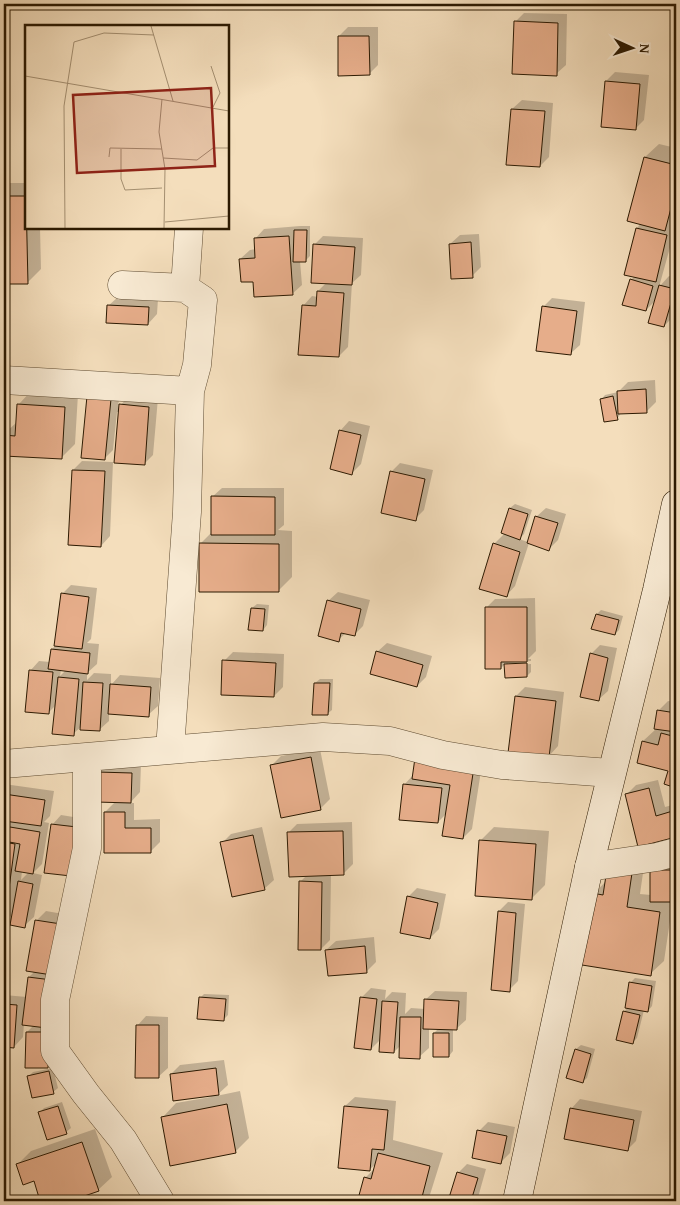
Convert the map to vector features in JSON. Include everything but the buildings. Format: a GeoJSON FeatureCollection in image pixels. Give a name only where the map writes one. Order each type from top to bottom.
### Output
{"type":"FeatureCollection","features":[{"type":"Feature","properties":{"kind":"street"},"geometry":{"type":"LineString","coordinates":[[185,288],[189,229]]}},
{"type":"Feature","properties":{"kind":"street"},"geometry":{"type":"LineString","coordinates":[[122,285],[185,288],[203,300],[197,365],[190,391],[187,512],[170,750]]}},
{"type":"Feature","properties":{"kind":"street"},"geometry":{"type":"LineString","coordinates":[[4,380],[190,391]]}},
{"type":"Feature","properties":{"kind":"street"},"geometry":{"type":"LineString","coordinates":[[517,1201],[610,773],[657,590],[676,504]]}},
{"type":"Feature","properties":{"kind":"street"},"geometry":{"type":"LineString","coordinates":[[4,764],[323,737],[390,741],[443,755],[502,765],[610,773]]}},
{"type":"Feature","properties":{"kind":"street"},"geometry":{"type":"LineString","coordinates":[[87,757],[87,848],[55,1000],[55,1051],[123,1140],[160,1201]]}},
{"type":"Feature","properties":{"kind":"street"},"geometry":{"type":"LineString","coordinates":[[589,867],[657,857],[676,852]]}}]}
